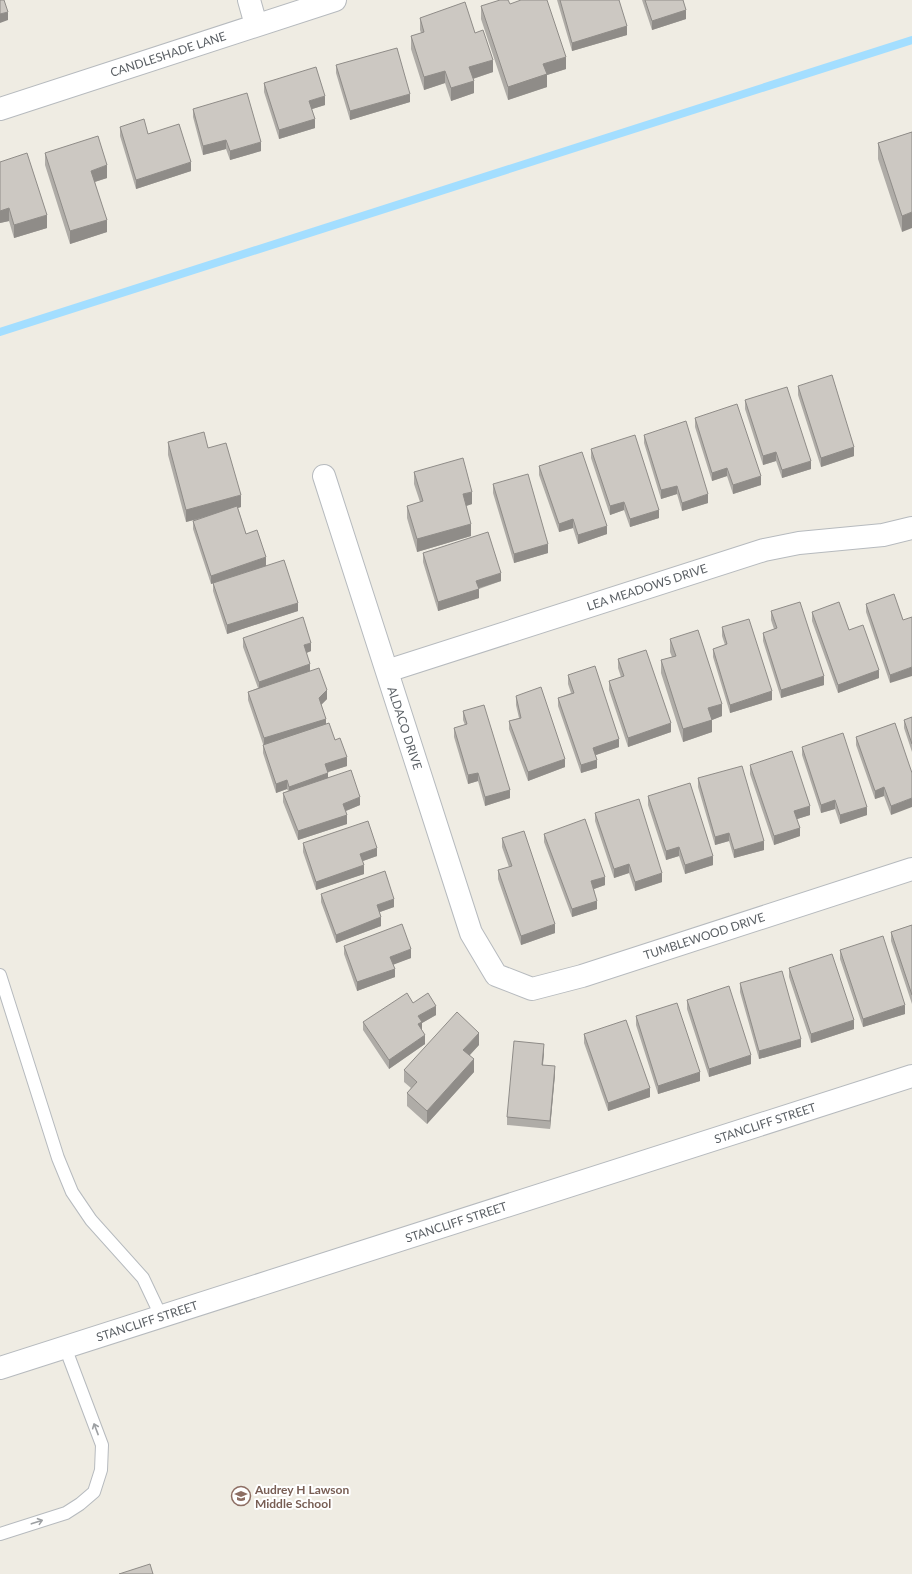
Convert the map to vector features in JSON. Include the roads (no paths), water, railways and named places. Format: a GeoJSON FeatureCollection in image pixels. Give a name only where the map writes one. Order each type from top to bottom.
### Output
{"type":"FeatureCollection","features":[{"type":"Feature","properties":{"kind":"street"},"geometry":{"type":"LineString","coordinates":[[249,0],[256,25]]}},
{"type":"Feature","properties":{"kind":"street","name":"CANDLESHADE LANE"},"geometry":{"type":"LineString","coordinates":[[0,109],[335,0]]}},
{"type":"Feature","properties":{"kind":"street","name":"ALDACO DRIVE"},"geometry":{"type":"LineString","coordinates":[[324,476],[471,933],[496,975]]}},
{"type":"Feature","properties":{"kind":"street","name":"LEA MEADOWS DRIVE"},"geometry":{"type":"LineString","coordinates":[[387,671],[764,550],[799,543],[883,535],[912,528]]}},
{"type":"Feature","properties":{"kind":"street","name":"TUMBLEWOOD DRIVE"},"geometry":{"type":"LineString","coordinates":[[496,975],[532,988],[582,976],[912,869]]}},
{"type":"Feature","properties":{"kind":"street","name":"STANCLIFF STREET"},"geometry":{"type":"LineString","coordinates":[[0,1368],[912,1076]]}},
{"type":"Feature","properties":{"kind":"lane"},"geometry":{"type":"LineString","coordinates":[[0,975],[58,1158],[72,1192],[91,1220],[143,1278],[161,1316]]}},
{"type":"Feature","properties":{"kind":"lane"},"geometry":{"type":"LineString","coordinates":[[0,1534],[66,1513],[94,1492],[101,1470],[102,1445],[65,1347]]}},
{"type":"Feature","properties":{"kind":"waterway"},"geometry":{"type":"LineString","coordinates":[[0,332],[912,40]]}},
{"type":"Feature","properties":{"kind":"place","name":"Audrey H Lawson Middle School"},"geometry":{"type":"Point","coordinates":[241,1496]}}]}
